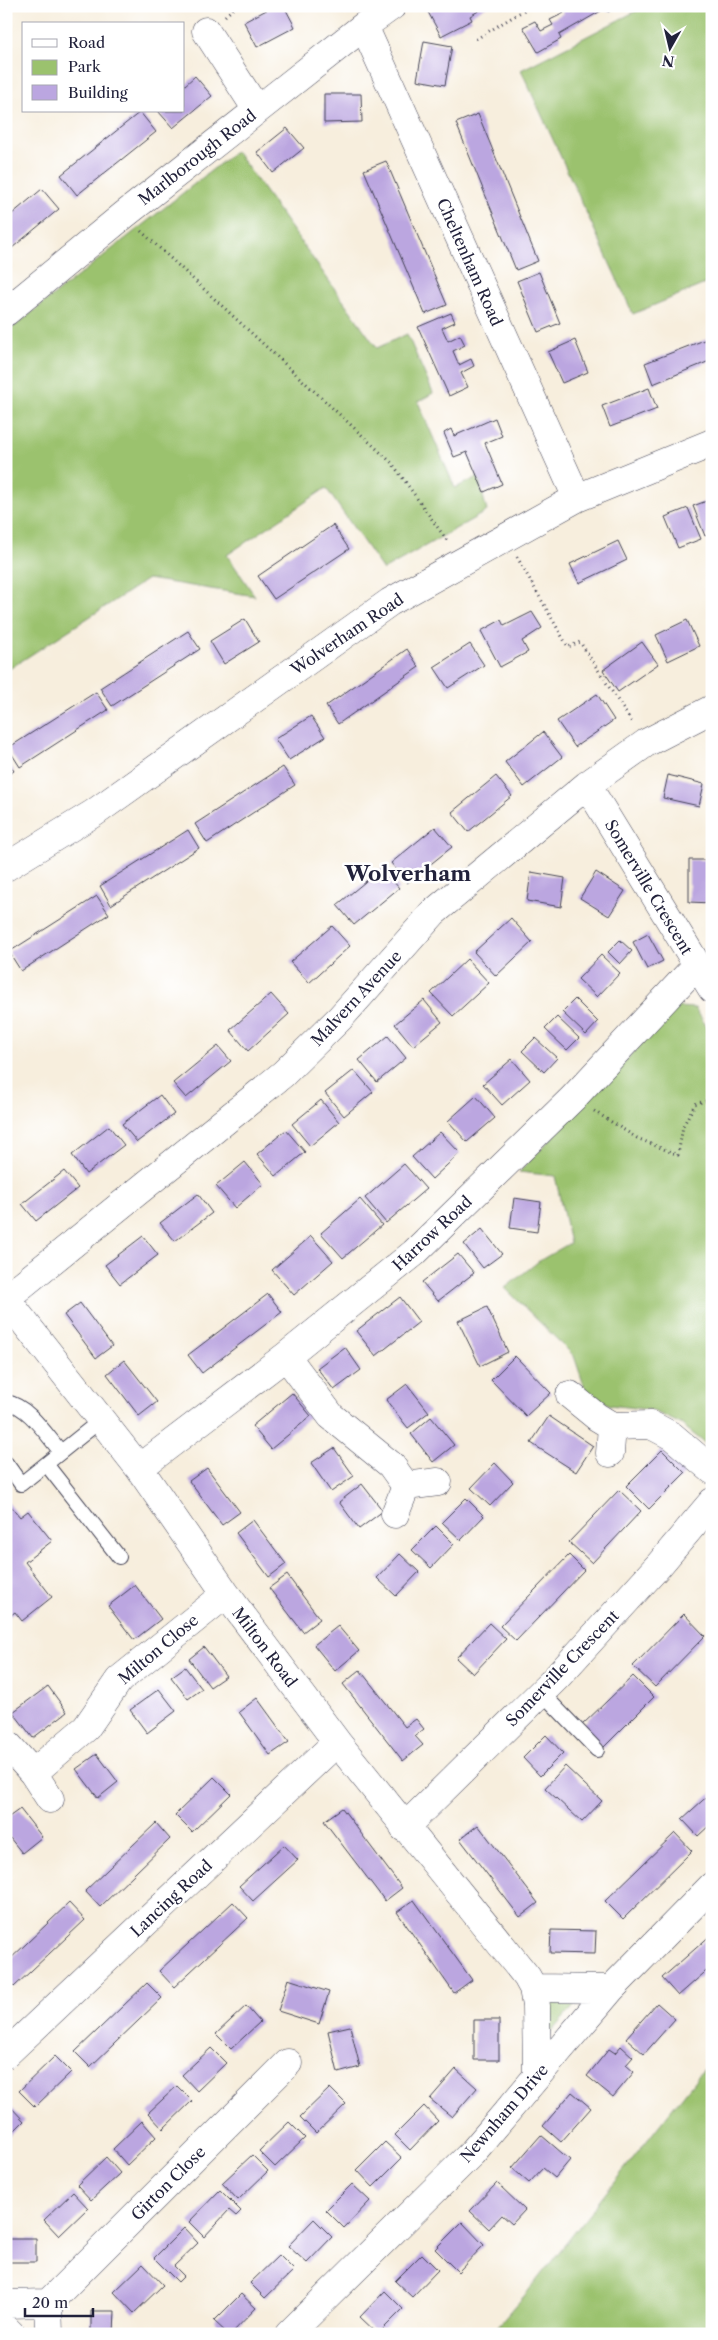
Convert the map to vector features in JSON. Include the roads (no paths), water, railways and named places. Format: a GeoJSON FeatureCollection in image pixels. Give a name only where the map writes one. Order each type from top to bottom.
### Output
{"type":"FeatureCollection","features":[{"type":"Feature","properties":{"kind":"street","name":"Marlborough Road"},"geometry":{"type":"LineString","coordinates":[[6,312],[256,110],[392,6]]}},
{"type":"Feature","properties":{"kind":"street","name":"Cheltenham Road"},"geometry":{"type":"LineString","coordinates":[[364,26],[577,498]]}},
{"type":"Feature","properties":{"kind":"street"},"geometry":{"type":"LineString","coordinates":[[206,31],[256,110]]}},
{"type":"Feature","properties":{"kind":"street","name":"Wolverham Road"},"geometry":{"type":"LineString","coordinates":[[6,867],[94,813],[390,602],[577,498],[712,442]]}},
{"type":"Feature","properties":{"kind":"street","name":"Malvern Avenue"},"geometry":{"type":"LineString","coordinates":[[6,1299],[282,1074],[340,1018],[434,912],[587,785],[646,743],[712,709]]}},
{"type":"Feature","properties":{"kind":"street","name":"Somerville Crescent"},"geometry":{"type":"LineString","coordinates":[[587,785],[696,965],[712,988]]}},
{"type":"Feature","properties":{"kind":"street","name":"Harrow Road"},"geometry":{"type":"LineString","coordinates":[[139,1468],[286,1356],[414,1253],[572,1098],[696,965]]}},
{"type":"Feature","properties":{"kind":"street","name":"Milton Road"},"geometry":{"type":"LineString","coordinates":[[6,1299],[139,1468],[226,1594],[337,1742],[404,1828],[527,1978],[533,1988],[536,2006],[537,2075]]}},
{"type":"Feature","properties":{"kind":"street"},"geometry":{"type":"LineString","coordinates":[[286,1356],[331,1416],[391,1465],[406,1486]]}},
{"type":"Feature","properties":{"kind":"street"},"geometry":{"type":"LineString","coordinates":[[570,1395],[597,1417],[612,1426],[651,1425],[672,1436],[712,1470]]}},
{"type":"Feature","properties":{"kind":"street"},"geometry":{"type":"LineString","coordinates":[[610,1453],[612,1426]]}},
{"type":"Feature","properties":{"kind":"street"},"geometry":{"type":"LineString","coordinates":[[406,1486],[438,1482]]}},
{"type":"Feature","properties":{"kind":"street"},"geometry":{"type":"LineString","coordinates":[[395,1514],[406,1486]]}},
{"type":"Feature","properties":{"kind":"street","name":"Somerville Crescent"},"geometry":{"type":"LineString","coordinates":[[404,1828],[541,1692],[659,1565],[712,1502]]}},
{"type":"Feature","properties":{"kind":"street","name":"Milton Close"},"geometry":{"type":"LineString","coordinates":[[33,1773],[86,1728],[119,1680],[226,1594]]}},
{"type":"Feature","properties":{"kind":"street","name":"Lancing Road"},"geometry":{"type":"LineString","coordinates":[[6,2054],[337,1742]]}},
{"type":"Feature","properties":{"kind":"street"},"geometry":{"type":"LineString","coordinates":[[9,1746],[33,1773],[50,1799]]}},
{"type":"Feature","properties":{"kind":"street","name":"Newnham Drive"},"geometry":{"type":"LineString","coordinates":[[290,2334],[472,2153],[611,1989],[712,1886]]}},
{"type":"Feature","properties":{"kind":"street"},"geometry":{"type":"LineString","coordinates":[[533,1988],[611,1989]]}},
{"type":"Feature","properties":{"kind":"street","name":"Girton Close"},"geometry":{"type":"LineString","coordinates":[[48,2304],[288,2064]]}},
{"type":"Feature","properties":{"kind":"street"},"geometry":{"type":"LineString","coordinates":[[6,2304],[48,2304],[49,2334]]}},
{"type":"Feature","properties":{"kind":"street"},"geometry":{"type":"LineString","coordinates":[[6,2329],[11,2334]]}},
{"type":"Feature","properties":{"kind":"lane"},"geometry":{"type":"LineString","coordinates":[[6,1402],[15,1404],[30,1417],[61,1452]]}},
{"type":"Feature","properties":{"kind":"lane"},"geometry":{"type":"LineString","coordinates":[[6,1463],[21,1484],[101,1420]]}},
{"type":"Feature","properties":{"kind":"lane"},"geometry":{"type":"LineString","coordinates":[[46,1464],[119,1557]]}},
{"type":"Feature","properties":{"kind":"lane"},"geometry":{"type":"LineString","coordinates":[[541,1692],[597,1750]]}},
{"type":"Feature","properties":{"kind":"district","name":"Wolverham"},"geometry":{"type":"Point","coordinates":[408,873]}}]}
